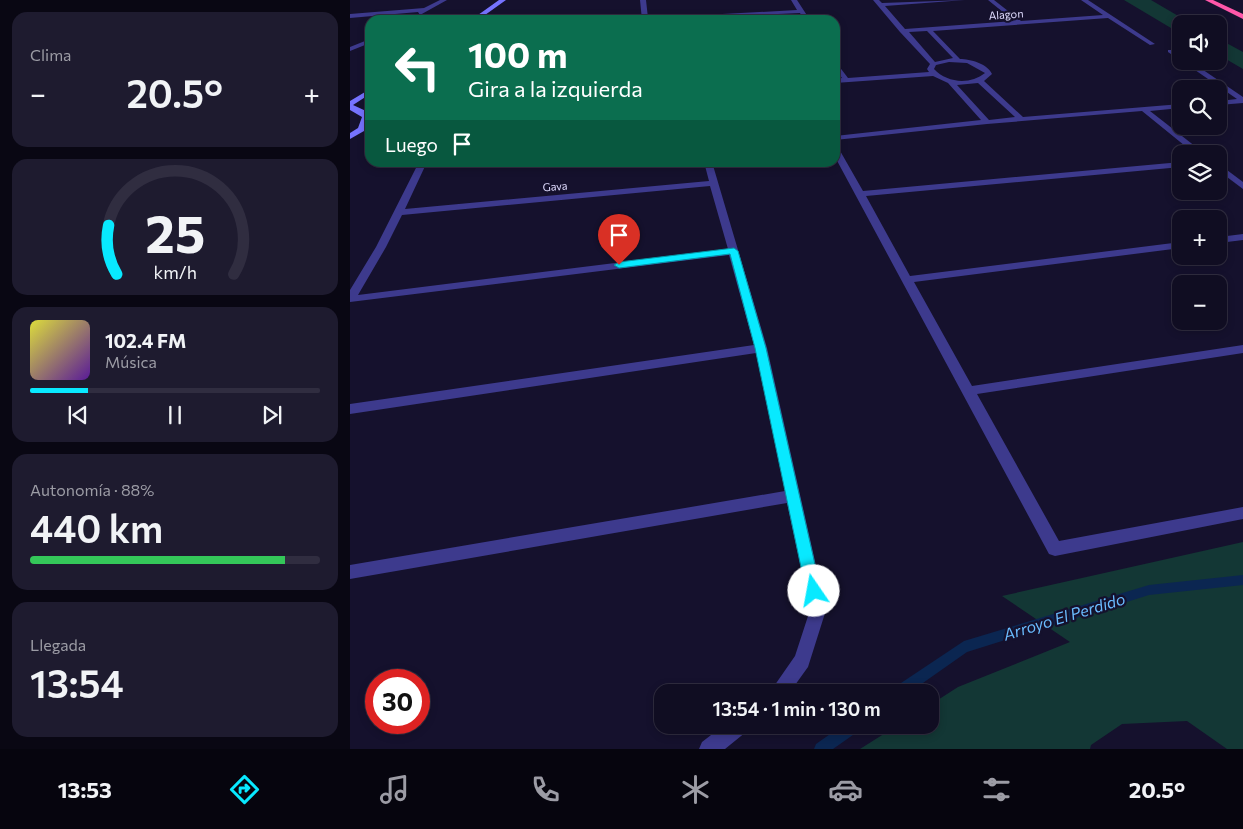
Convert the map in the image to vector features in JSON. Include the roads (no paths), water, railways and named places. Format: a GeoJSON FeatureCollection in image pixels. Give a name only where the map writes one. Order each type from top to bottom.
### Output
{"type":"FeatureCollection","features":[{"type":"Feature","properties":{"kind":"highway"},"geometry":{"type":"LineString","coordinates":[[1208,0],[1243,17]]}},
{"type":"Feature","properties":{"kind":"street"},"geometry":{"type":"LineString","coordinates":[[417,15],[444,0]]}},
{"type":"Feature","properties":{"kind":"street"},"geometry":{"type":"LineString","coordinates":[[481,15],[503,0]]}},
{"type":"Feature","properties":{"kind":"street"},"geometry":{"type":"LineString","coordinates":[[643,0],[644,15]]}},
{"type":"Feature","properties":{"kind":"street"},"geometry":{"type":"LineString","coordinates":[[794,0],[804,15]]}},
{"type":"Feature","properties":{"kind":"street"},"geometry":{"type":"LineString","coordinates":[[878,2],[962,0]]}},
{"type":"Feature","properties":{"kind":"street"},"geometry":{"type":"LineString","coordinates":[[990,0],[1020,23]]}},
{"type":"Feature","properties":{"kind":"street"},"geometry":{"type":"LineString","coordinates":[[1084,0],[1152,44]]}},
{"type":"Feature","properties":{"kind":"street"},"geometry":{"type":"LineString","coordinates":[[878,2],[902,31],[934,64]]}},
{"type":"Feature","properties":{"kind":"street"},"geometry":{"type":"LineString","coordinates":[[350,16],[426,10]]}},
{"type":"Feature","properties":{"kind":"street"},"geometry":{"type":"LineString","coordinates":[[732,15],[802,11]]}},
{"type":"Feature","properties":{"kind":"street","name":"Alagon"},"geometry":{"type":"LineString","coordinates":[[902,31],[1111,16]]}},
{"type":"Feature","properties":{"kind":"street"},"geometry":{"type":"LineString","coordinates":[[928,29],[958,60]]}},
{"type":"Feature","properties":{"kind":"street"},"geometry":{"type":"LineString","coordinates":[[350,42],[358,48]]}},
{"type":"Feature","properties":{"kind":"street"},"geometry":{"type":"LineString","coordinates":[[350,50],[365,44]]}},
{"type":"Feature","properties":{"kind":"street"},"geometry":{"type":"LineString","coordinates":[[840,81],[933,74],[950,81],[980,80],[986,78],[989,74],[988,71],[977,64],[958,60],[934,64],[930,69],[933,74]]}},
{"type":"Feature","properties":{"kind":"street"},"geometry":{"type":"LineString","coordinates":[[1198,70],[1243,100]]}},
{"type":"Feature","properties":{"kind":"street"},"geometry":{"type":"LineString","coordinates":[[840,71],[846,80]]}},
{"type":"Feature","properties":{"kind":"street"},"geometry":{"type":"LineString","coordinates":[[980,80],[1021,119]]}},
{"type":"Feature","properties":{"kind":"street"},"geometry":{"type":"LineString","coordinates":[[950,81],[987,122]]}},
{"type":"Feature","properties":{"kind":"street"},"geometry":{"type":"LineString","coordinates":[[365,95],[350,106],[363,112],[365,116]]}},
{"type":"Feature","properties":{"kind":"street"},"geometry":{"type":"LineString","coordinates":[[1227,102],[1243,100]]}},
{"type":"Feature","properties":{"kind":"street"},"geometry":{"type":"LineString","coordinates":[[840,137],[987,122],[1172,107]]}},
{"type":"Feature","properties":{"kind":"street"},"geometry":{"type":"LineString","coordinates":[[1143,109],[1189,145]]}},
{"type":"Feature","properties":{"kind":"street"},"geometry":{"type":"LineString","coordinates":[[350,137],[365,124]]}},
{"type":"Feature","properties":{"kind":"street"},"geometry":{"type":"LineString","coordinates":[[840,158],[1055,549],[1243,513]]}},
{"type":"Feature","properties":{"kind":"street"},"geometry":{"type":"LineString","coordinates":[[860,194],[1172,165]]}},
{"type":"Feature","properties":{"kind":"street"},"geometry":{"type":"LineString","coordinates":[[350,299],[381,247],[421,167]]}},
{"type":"Feature","properties":{"kind":"street"},"geometry":{"type":"LineString","coordinates":[[709,167],[761,348],[818,610],[802,661],[784,684]]}},
{"type":"Feature","properties":{"kind":"street"},"geometry":{"type":"LineString","coordinates":[[1227,173],[1243,186]]}},
{"type":"Feature","properties":{"kind":"street","name":"Gava"},"geometry":{"type":"LineString","coordinates":[[399,212],[712,183]]}},
{"type":"Feature","properties":{"kind":"street"},"geometry":{"type":"LineString","coordinates":[[1227,239],[1243,237]]}},
{"type":"Feature","properties":{"kind":"street"},"geometry":{"type":"LineString","coordinates":[[907,280],[1172,246]]}},
{"type":"Feature","properties":{"kind":"street"},"geometry":{"type":"LineString","coordinates":[[350,299],[734,251]]}},
{"type":"Feature","properties":{"kind":"street"},"geometry":{"type":"LineString","coordinates":[[350,409],[761,348]]}},
{"type":"Feature","properties":{"kind":"street"},"geometry":{"type":"LineString","coordinates":[[968,391],[1243,349]]}},
{"type":"Feature","properties":{"kind":"street"},"geometry":{"type":"LineString","coordinates":[[350,572],[793,496]]}},
{"type":"Feature","properties":{"kind":"street"},"geometry":{"type":"LineString","coordinates":[[709,749],[728,734]]}},
{"type":"Feature","properties":{"kind":"waterway","name":"Arroyo El Perdido"},"geometry":{"type":"LineString","coordinates":[[911,684],[964,647],[1149,590],[1243,580]]}},
{"type":"Feature","properties":{"kind":"waterway","name":"Arroyo El Perdido"},"geometry":{"type":"LineString","coordinates":[[821,749],[842,734]]}}]}
